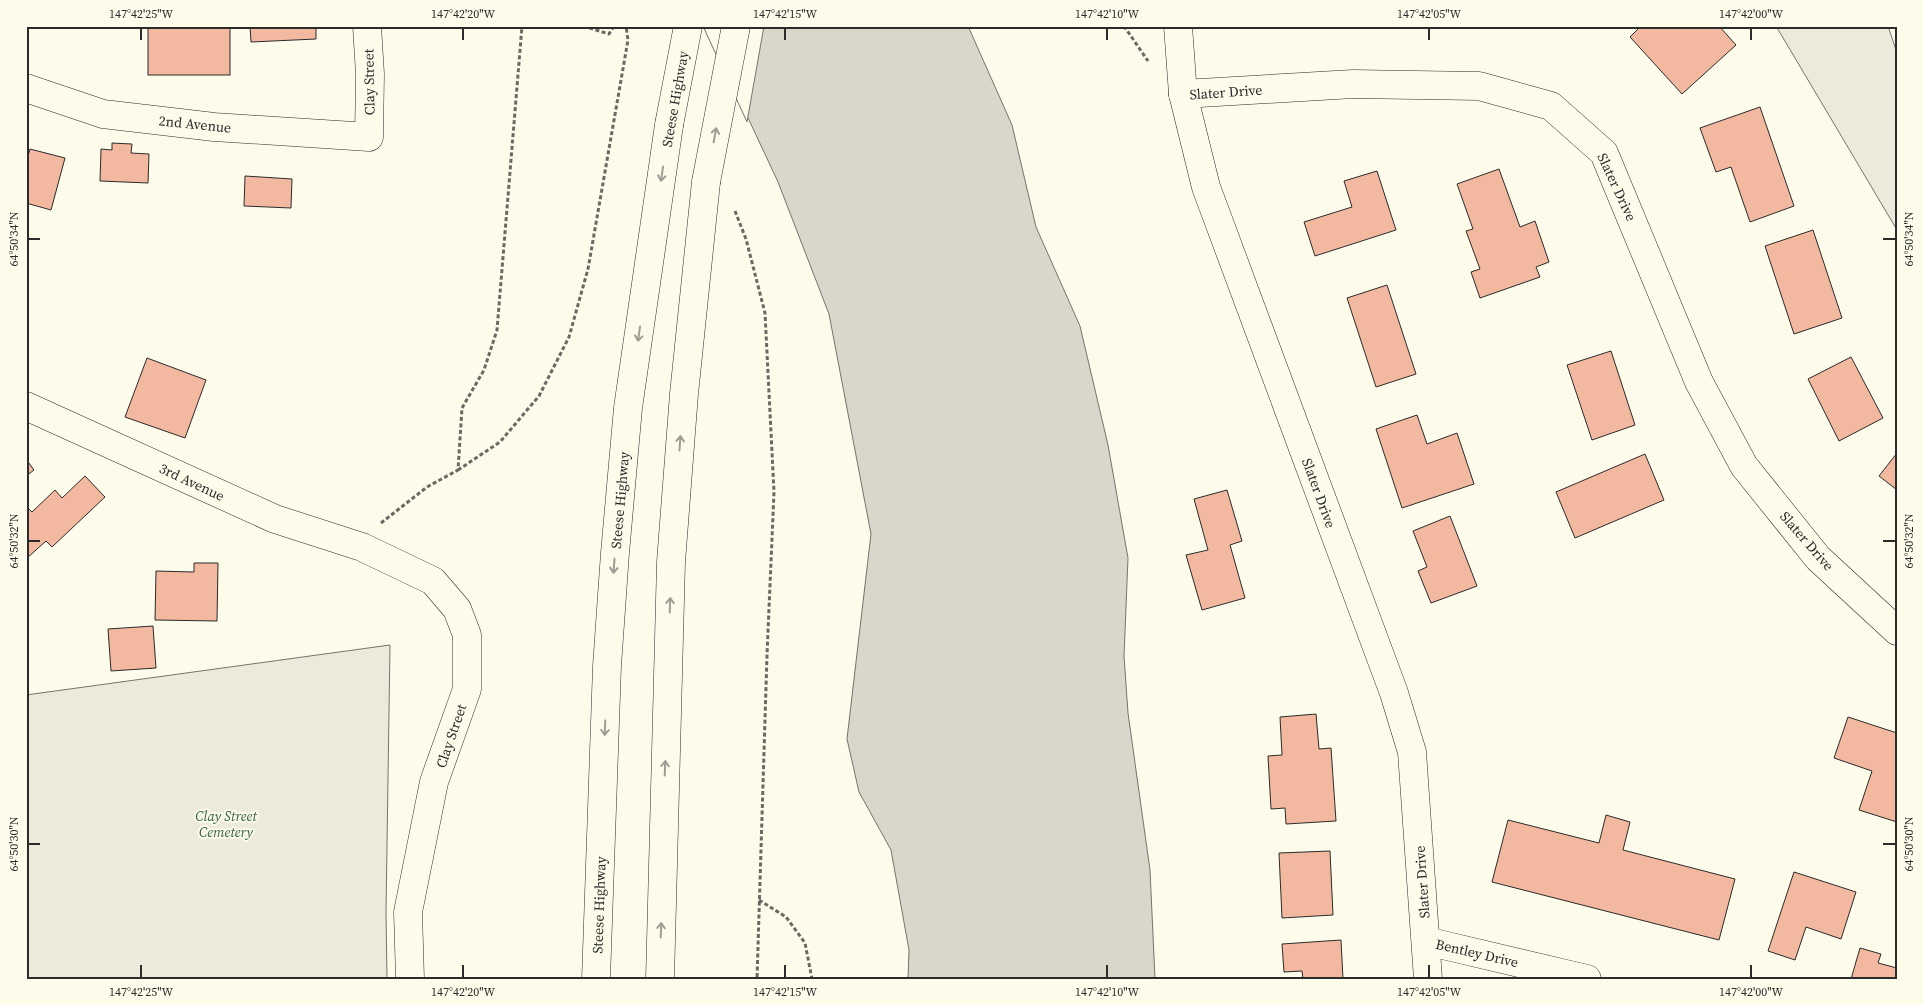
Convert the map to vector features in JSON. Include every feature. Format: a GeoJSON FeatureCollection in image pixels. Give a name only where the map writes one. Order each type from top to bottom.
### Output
{"type":"FeatureCollection","features":[{"type":"Feature","properties":{"kind":"main road","name":"Clay Street"},"geometry":{"type":"LineString","coordinates":[[367,26],[370,74],[369,137]]}},
{"type":"Feature","properties":{"kind":"main road","name":"Steese Highway"},"geometry":{"type":"LineString","coordinates":[[596,979],[607,666],[628,408],[669,125],[688,26]]}},
{"type":"Feature","properties":{"kind":"main road"},"geometry":{"type":"LineString","coordinates":[[660,979],[671,562],[684,394],[706,182],[736,26]]}},
{"type":"Feature","properties":{"kind":"main road"},"geometry":{"type":"LineString","coordinates":[[1178,26],[1183,94]]}},
{"type":"Feature","properties":{"kind":"main road","name":"Slater Drive"},"geometry":{"type":"LineString","coordinates":[[1428,979],[1412,752],[1394,693],[1206,187],[1183,94],[1353,84],[1479,86],[1552,106],[1604,152],[1699,382],[1744,466],[1818,558],[1897,631]]}},
{"type":"Feature","properties":{"kind":"main road","name":"2nd Avenue"},"geometry":{"type":"LineString","coordinates":[[26,88],[103,114],[214,128],[369,137]]}},
{"type":"Feature","properties":{"kind":"main road","name":"3rd Avenue"},"geometry":{"type":"LineString","coordinates":[[26,406],[274,520],[362,547]]}},
{"type":"Feature","properties":{"kind":"main road","name":"Clay Street"},"geometry":{"type":"LineString","coordinates":[[362,547],[433,581],[457,609],[467,635],[467,689],[434,782],[408,912],[410,979]]}},
{"type":"Feature","properties":{"kind":"main road","name":"Bentley Drive"},"geometry":{"type":"LineString","coordinates":[[1426,942],[1587,979]]}},
{"type":"Feature","properties":{"kind":"path"},"geometry":{"type":"LineString","coordinates":[[458,470],[462,408],[484,370],[496,330],[522,26]]}},
{"type":"Feature","properties":{"kind":"path"},"geometry":{"type":"LineString","coordinates":[[583,26],[609,34],[614,26]]}},
{"type":"Feature","properties":{"kind":"path"},"geometry":{"type":"LineString","coordinates":[[362,547],[384,520],[428,487],[500,442],[539,396],[569,336],[588,269],[628,40],[626,26]]}},
{"type":"Feature","properties":{"kind":"path"},"geometry":{"type":"LineString","coordinates":[[1124,26],[1147,59]]}},
{"type":"Feature","properties":{"kind":"path"},"geometry":{"type":"LineString","coordinates":[[731,202],[746,238],[765,313],[774,492],[758,900],[757,979]]}},
{"type":"Feature","properties":{"kind":"path"},"geometry":{"type":"LineString","coordinates":[[758,900],[786,917],[805,943],[812,979]]}},
{"type":"Feature","properties":{"kind":"green space"},"geometry":{"type":"Polygon","coordinates":[[[1776,26],[1888,26],[1897,53],[1897,230],[1776,26]]]}},
{"type":"Feature","properties":{"kind":"green space","name":"Clay Street Cemetery"},"geometry":{"type":"Polygon","coordinates":[[[390,645],[386,913],[387,979],[26,979],[26,695],[390,645]]]}},
{"type":"Feature","properties":{"kind":"shaded area"},"geometry":{"type":"Polygon","coordinates":[[[705,26],[968,26],[1012,125],[1036,227],[1080,326],[1108,445],[1128,558],[1124,656],[1128,713],[1150,870],[1155,979],[908,979],[909,950],[891,850],[859,792],[847,739],[871,534],[829,314],[778,182],[705,26]]]}},
{"type":"Feature","properties":{"kind":"pier"},"geometry":{"type":"Polygon","coordinates":[[[703,26],[764,26],[747,122],[703,26]]]}},
{"type":"Feature","properties":{"kind":"building"},"geometry":{"type":"Polygon","coordinates":[[[148,26],[230,26],[230,75],[148,75],[148,26]]]}},
{"type":"Feature","properties":{"kind":"building"},"geometry":{"type":"Polygon","coordinates":[[[241,26],[316,26],[316,39],[251,42],[250,27],[241,26]]]}},
{"type":"Feature","properties":{"kind":"building"},"geometry":{"type":"Polygon","coordinates":[[[1641,26],[1679,26],[1681,29],[1684,26],[1719,26],[1736,45],[1682,94],[1630,37],[1641,26]]]}},
{"type":"Feature","properties":{"kind":"building"},"geometry":{"type":"Polygon","coordinates":[[[1760,107],[1794,206],[1750,222],[1731,167],[1716,172],[1700,128],[1760,107]]]}},
{"type":"Feature","properties":{"kind":"building"},"geometry":{"type":"Polygon","coordinates":[[[112,143],[132,144],[131,153],[149,154],[148,183],[100,181],[101,149],[112,150],[112,143]]]}},
{"type":"Feature","properties":{"kind":"building"},"geometry":{"type":"Polygon","coordinates":[[[30,149],[65,158],[51,210],[26,203],[26,163],[30,149]]]}},
{"type":"Feature","properties":{"kind":"building"},"geometry":{"type":"Polygon","coordinates":[[[1499,169],[1520,227],[1535,221],[1549,262],[1536,267],[1540,277],[1480,298],[1471,272],[1480,269],[1466,231],[1473,229],[1457,184],[1499,169]]]}},
{"type":"Feature","properties":{"kind":"building"},"geometry":{"type":"Polygon","coordinates":[[[1377,171],[1396,230],[1315,256],[1304,222],[1352,207],[1344,181],[1377,171]]]}},
{"type":"Feature","properties":{"kind":"building"},"geometry":{"type":"Polygon","coordinates":[[[245,176],[292,179],[291,208],[244,206],[245,176]]]}},
{"type":"Feature","properties":{"kind":"building"},"geometry":{"type":"Polygon","coordinates":[[[1813,230],[1842,318],[1794,334],[1765,246],[1813,230]]]}},
{"type":"Feature","properties":{"kind":"building"},"geometry":{"type":"Polygon","coordinates":[[[1387,285],[1416,374],[1376,387],[1347,298],[1387,285]]]}},
{"type":"Feature","properties":{"kind":"building"},"geometry":{"type":"Polygon","coordinates":[[[1611,351],[1635,425],[1592,440],[1567,365],[1611,351]]]}},
{"type":"Feature","properties":{"kind":"building"},"geometry":{"type":"Polygon","coordinates":[[[1851,357],[1883,418],[1839,441],[1808,379],[1851,357]]]}},
{"type":"Feature","properties":{"kind":"building"},"geometry":{"type":"Polygon","coordinates":[[[147,358],[206,380],[185,438],[125,417],[147,358]]]}},
{"type":"Feature","properties":{"kind":"building"},"geometry":{"type":"Polygon","coordinates":[[[1417,415],[1427,444],[1457,433],[1474,484],[1402,508],[1376,429],[1417,415]]]}},
{"type":"Feature","properties":{"kind":"building"},"geometry":{"type":"Polygon","coordinates":[[[1897,453],[1897,490],[1879,476],[1897,453]]]}},
{"type":"Feature","properties":{"kind":"building"},"geometry":{"type":"Polygon","coordinates":[[[1645,454],[1664,500],[1575,538],[1556,492],[1645,454]]]}},
{"type":"Feature","properties":{"kind":"building"},"geometry":{"type":"Polygon","coordinates":[[[26,459],[34,470],[26,476],[26,459]]]}},
{"type":"Feature","properties":{"kind":"building"},"geometry":{"type":"Polygon","coordinates":[[[85,476],[105,497],[52,547],[46,541],[26,559],[26,506],[32,512],[55,490],[62,498],[85,476]]]}},
{"type":"Feature","properties":{"kind":"building"},"geometry":{"type":"Polygon","coordinates":[[[1227,490],[1242,541],[1230,545],[1245,598],[1202,610],[1186,555],[1208,550],[1194,499],[1227,490]]]}},
{"type":"Feature","properties":{"kind":"building"},"geometry":{"type":"Polygon","coordinates":[[[1450,516],[1477,586],[1431,603],[1418,571],[1427,567],[1413,531],[1450,516]]]}},
{"type":"Feature","properties":{"kind":"building"},"geometry":{"type":"Polygon","coordinates":[[[194,563],[218,563],[217,621],[155,620],[156,571],[194,572],[194,563]]]}},
{"type":"Feature","properties":{"kind":"building"},"geometry":{"type":"Polygon","coordinates":[[[153,626],[156,668],[111,671],[108,629],[153,626]]]}},
{"type":"Feature","properties":{"kind":"building"},"geometry":{"type":"Polygon","coordinates":[[[1316,714],[1319,749],[1331,748],[1336,821],[1286,824],[1285,808],[1271,809],[1268,756],[1282,755],[1280,717],[1316,714]]]}},
{"type":"Feature","properties":{"kind":"building"},"geometry":{"type":"Polygon","coordinates":[[[1848,717],[1897,733],[1897,822],[1859,810],[1872,771],[1834,758],[1848,717]]]}},
{"type":"Feature","properties":{"kind":"building"},"geometry":{"type":"Polygon","coordinates":[[[1606,815],[1630,822],[1623,850],[1735,879],[1719,940],[1492,882],[1508,820],[1599,843],[1606,815]]]}},
{"type":"Feature","properties":{"kind":"building"},"geometry":{"type":"Polygon","coordinates":[[[1330,851],[1333,915],[1282,918],[1279,853],[1330,851]]]}},
{"type":"Feature","properties":{"kind":"building"},"geometry":{"type":"Polygon","coordinates":[[[1794,872],[1856,892],[1841,939],[1806,927],[1795,960],[1768,951],[1794,872]]]}},
{"type":"Feature","properties":{"kind":"building"},"geometry":{"type":"Polygon","coordinates":[[[1341,940],[1343,979],[1303,979],[1302,971],[1284,972],[1282,944],[1341,940]]]}},
{"type":"Feature","properties":{"kind":"building"},"geometry":{"type":"Polygon","coordinates":[[[1860,948],[1881,954],[1878,963],[1897,968],[1897,979],[1851,979],[1860,948]]]}}]}
